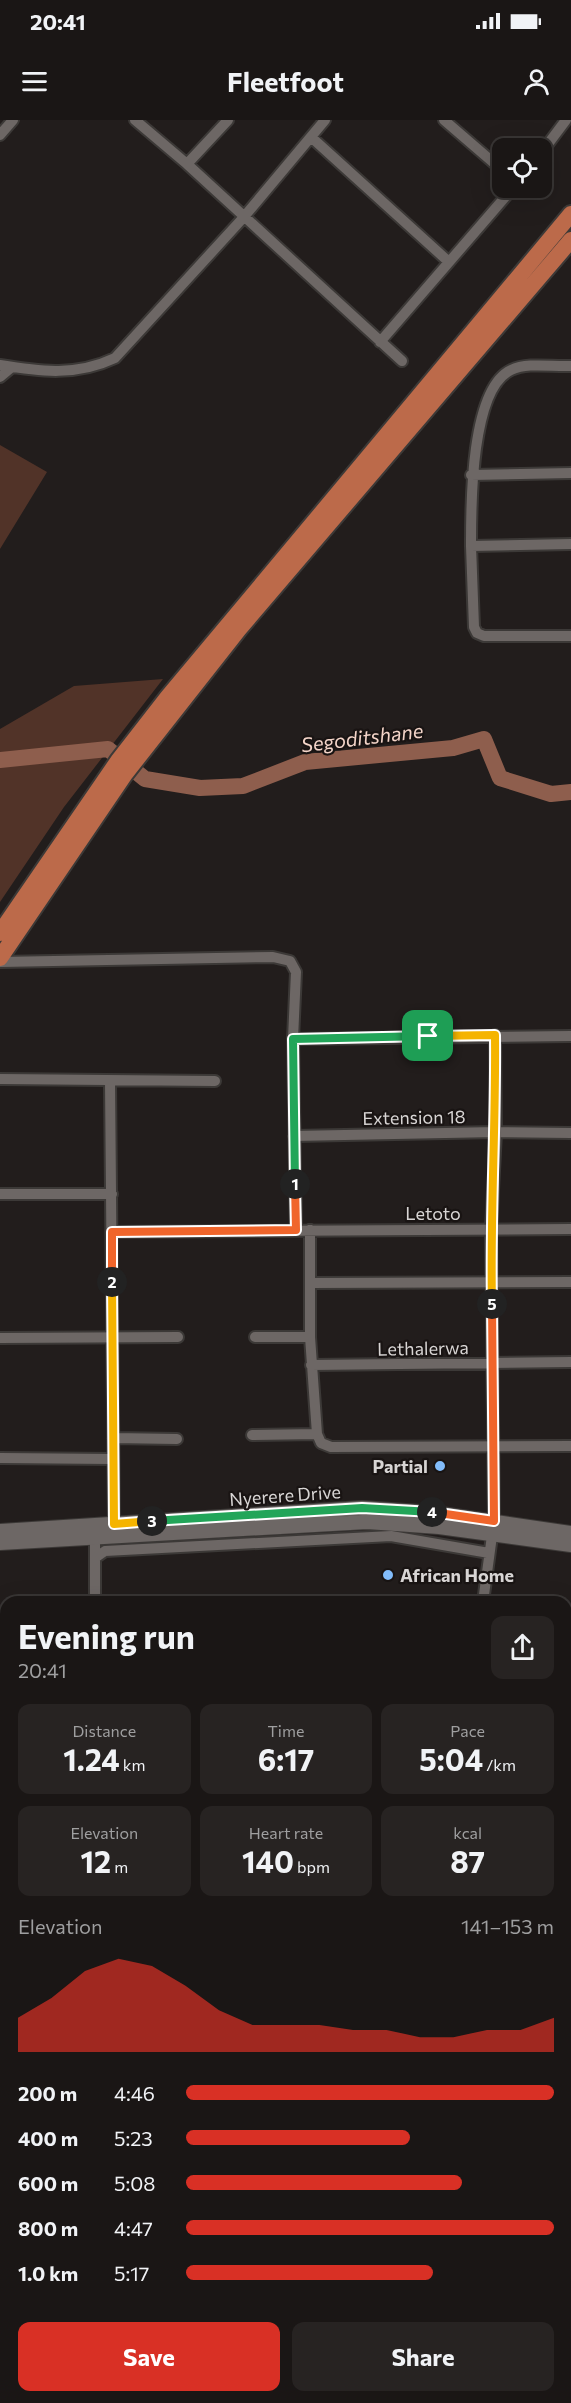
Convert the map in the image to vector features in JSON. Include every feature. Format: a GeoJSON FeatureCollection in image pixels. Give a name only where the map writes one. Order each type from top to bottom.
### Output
{"type":"FeatureCollection","features":[{"type":"Feature","properties":{"kind":"main road"},"geometry":{"type":"LineString","coordinates":[[0,933],[172,703],[571,214]]}},
{"type":"Feature","properties":{"kind":"main road"},"geometry":{"type":"LineString","coordinates":[[172,703],[247,620],[571,240]]}},
{"type":"Feature","properties":{"kind":"main road"},"geometry":{"type":"LineString","coordinates":[[0,960],[122,768]]}},
{"type":"Feature","properties":{"kind":"main road","name":"Nyerere Drive"},"geometry":{"type":"LineString","coordinates":[[0,1530],[362,1508],[424,1512],[571,1545]]}},
{"type":"Feature","properties":{"kind":"main road","name":"Nyerere Drive"},"geometry":{"type":"LineString","coordinates":[[0,1543],[367,1522],[571,1533]]}},
{"type":"Feature","properties":{"kind":"street"},"geometry":{"type":"LineString","coordinates":[[0,135],[13,120]]}},
{"type":"Feature","properties":{"kind":"street"},"geometry":{"type":"LineString","coordinates":[[135,120],[187,164],[243,218],[402,361]]}},
{"type":"Feature","properties":{"kind":"street"},"geometry":{"type":"LineString","coordinates":[[187,164],[228,120]]}},
{"type":"Feature","properties":{"kind":"street"},"geometry":{"type":"LineString","coordinates":[[0,365],[73,372],[95,367],[115,358],[243,218],[326,120]]}},
{"type":"Feature","properties":{"kind":"street"},"geometry":{"type":"LineString","coordinates":[[444,120],[492,161]]}},
{"type":"Feature","properties":{"kind":"street"},"geometry":{"type":"LineString","coordinates":[[552,139],[566,120]]}},
{"type":"Feature","properties":{"kind":"street"},"geometry":{"type":"LineString","coordinates":[[311,137],[449,262]]}},
{"type":"Feature","properties":{"kind":"street"},"geometry":{"type":"LineString","coordinates":[[380,342],[504,198]]}},
{"type":"Feature","properties":{"kind":"street"},"geometry":{"type":"LineString","coordinates":[[571,366],[527,366],[508,371],[488,401],[471,475],[474,627],[477,633],[484,636],[571,636]]}},
{"type":"Feature","properties":{"kind":"street"},"geometry":{"type":"LineString","coordinates":[[0,377],[12,367]]}},
{"type":"Feature","properties":{"kind":"street"},"geometry":{"type":"LineString","coordinates":[[471,475],[571,474]]}},
{"type":"Feature","properties":{"kind":"street"},"geometry":{"type":"LineString","coordinates":[[471,546],[571,544]]}},
{"type":"Feature","properties":{"kind":"street"},"geometry":{"type":"LineString","coordinates":[[0,960],[285,958],[290,961],[296,972],[293,1039],[296,1230]]}},
{"type":"Feature","properties":{"kind":"street"},"geometry":{"type":"LineString","coordinates":[[293,1039],[495,1035],[571,1036]]}},
{"type":"Feature","properties":{"kind":"street"},"geometry":{"type":"LineString","coordinates":[[484,1596],[493,1528],[495,1445],[491,1229],[496,1132],[495,1035]]}},
{"type":"Feature","properties":{"kind":"street"},"geometry":{"type":"LineString","coordinates":[[0,1079],[215,1081]]}},
{"type":"Feature","properties":{"kind":"street"},"geometry":{"type":"LineString","coordinates":[[110,1081],[114,1524]]}},
{"type":"Feature","properties":{"kind":"street","name":"Extension 18"},"geometry":{"type":"LineString","coordinates":[[294,1136],[496,1132],[571,1133]]}},
{"type":"Feature","properties":{"kind":"street"},"geometry":{"type":"LineString","coordinates":[[0,1194],[112,1194]]}},
{"type":"Feature","properties":{"kind":"street","name":"Letoto"},"geometry":{"type":"LineString","coordinates":[[112,1232],[571,1229]]}},
{"type":"Feature","properties":{"kind":"street"},"geometry":{"type":"LineString","coordinates":[[310,1230],[311,1365],[317,1434],[321,1443],[331,1447],[571,1446]]}},
{"type":"Feature","properties":{"kind":"street"},"geometry":{"type":"LineString","coordinates":[[310,1283],[571,1282]]}},
{"type":"Feature","properties":{"kind":"street"},"geometry":{"type":"LineString","coordinates":[[255,1337],[310,1336]]}},
{"type":"Feature","properties":{"kind":"street"},"geometry":{"type":"LineString","coordinates":[[0,1338],[178,1337]]}},
{"type":"Feature","properties":{"kind":"street","name":"Lethalerwa"},"geometry":{"type":"LineString","coordinates":[[311,1365],[571,1362]]}},
{"type":"Feature","properties":{"kind":"street"},"geometry":{"type":"LineString","coordinates":[[252,1435],[317,1434]]}},
{"type":"Feature","properties":{"kind":"street"},"geometry":{"type":"LineString","coordinates":[[112,1438],[177,1438]]}},
{"type":"Feature","properties":{"kind":"street"},"geometry":{"type":"LineString","coordinates":[[0,1458],[112,1459]]}},
{"type":"Feature","properties":{"kind":"street"},"geometry":{"type":"LineString","coordinates":[[95,1558],[105,1551],[391,1536],[415,1538],[489,1553]]}},
{"type":"Feature","properties":{"kind":"street"},"geometry":{"type":"LineString","coordinates":[[95,1538],[95,1596]]}},
{"type":"Feature","properties":{"kind":"shaded area"},"geometry":{"type":"Polygon","coordinates":[[[0,445],[47,472],[0,549],[0,445]]]}},
{"type":"Feature","properties":{"kind":"shaded area"},"geometry":{"type":"Polygon","coordinates":[[[163,679],[64,807],[0,902],[0,729],[74,686],[163,679]]]}},
{"type":"Feature","properties":{"kind":"waterway","name":"Segoditshane"},"geometry":{"type":"LineString","coordinates":[[0,760],[108,749],[145,779],[200,788],[243,786],[305,762],[453,748],[484,739],[500,778],[551,794],[571,792]]}},
{"type":"Feature","properties":{"kind":"place","name":"Partial"},"geometry":{"type":"Point","coordinates":[440,1466]}},
{"type":"Feature","properties":{"kind":"place","name":"African Home"},"geometry":{"type":"Point","coordinates":[388,1575]}},
{"type":"Feature","properties":{"kind":"route"},"geometry":{"type":"LineString","coordinates":[[495,1035],[496,1132],[491,1229],[494,1521],[402,1509],[362,1508],[114,1524],[112,1232],[296,1230],[293,1039],[428,1036],[495,1035]]}}]}
